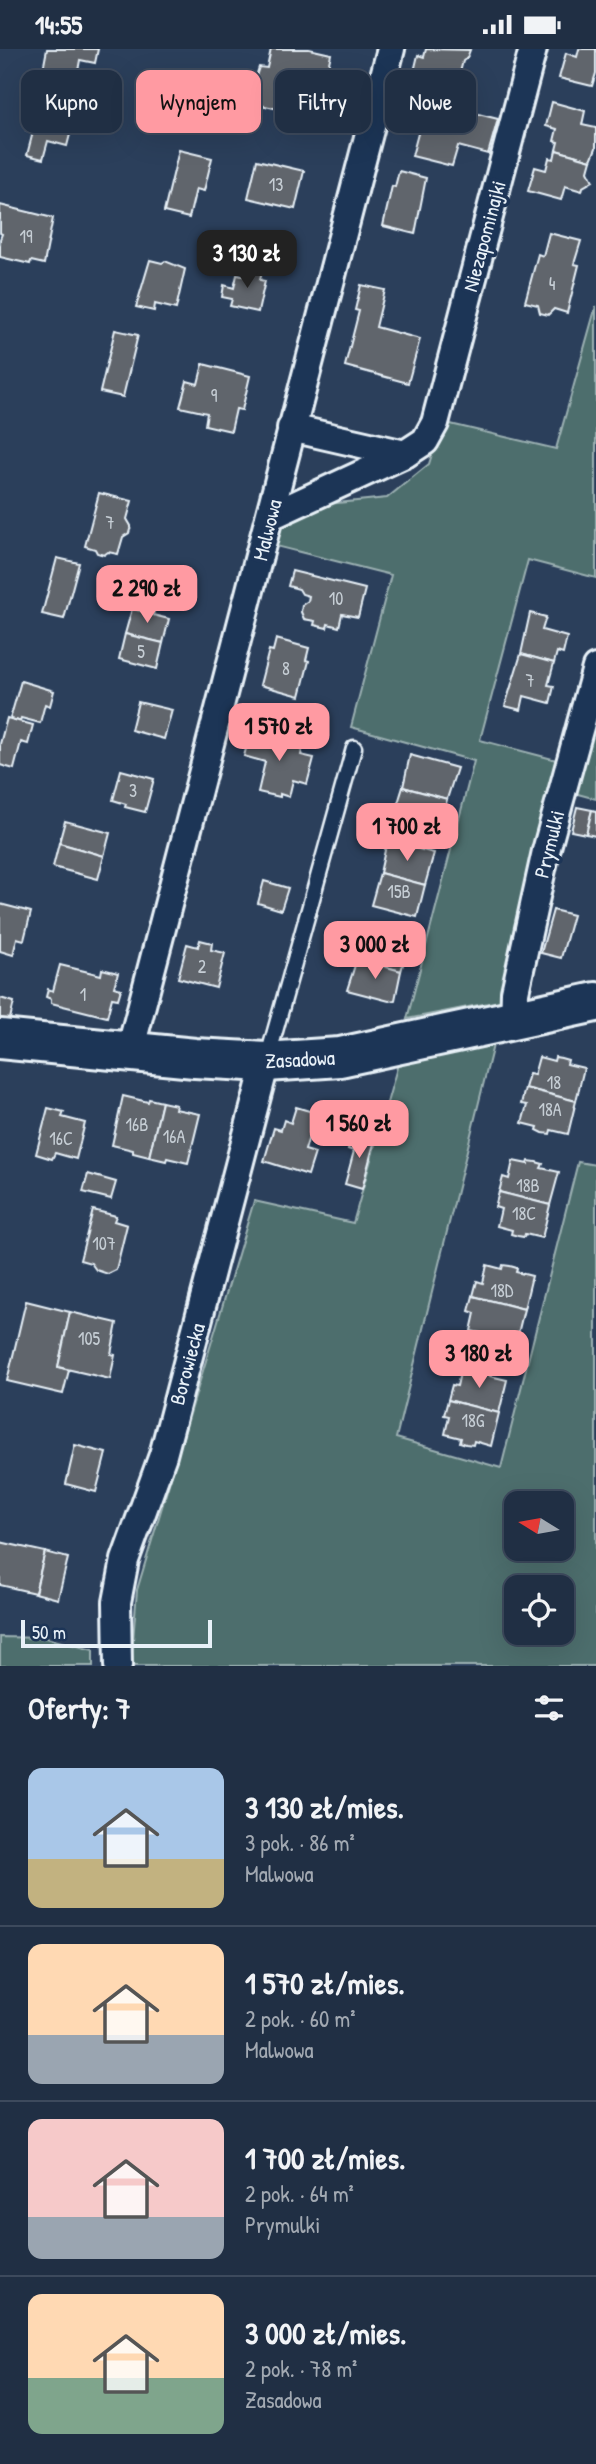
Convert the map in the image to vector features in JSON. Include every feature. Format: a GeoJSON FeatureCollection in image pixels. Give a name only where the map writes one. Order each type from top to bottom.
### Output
{"type":"FeatureCollection","features":[{"type":"Feature","properties":{"kind":"street","name":"Malwowa"},"geometry":{"type":"LineString","coordinates":[[130,1051],[391,49]]}},
{"type":"Feature","properties":{"kind":"street","name":"Niezapominajki"},"geometry":{"type":"LineString","coordinates":[[405,454],[425,442],[435,423],[533,49]]}},
{"type":"Feature","properties":{"kind":"street"},"geometry":{"type":"LineString","coordinates":[[292,428],[405,454]]}},
{"type":"Feature","properties":{"kind":"street"},"geometry":{"type":"LineString","coordinates":[[271,516],[405,454]]}},
{"type":"Feature","properties":{"kind":"street","name":"Prymulki"},"geometry":{"type":"LineString","coordinates":[[514,1022],[515,992],[546,851],[596,668]]}},
{"type":"Feature","properties":{"kind":"street","name":"Zasadowa"},"geometry":{"type":"LineString","coordinates":[[0,1039],[267,1062],[340,1057],[514,1022],[596,1002]]}},
{"type":"Feature","properties":{"kind":"street","name":"Borowiecka"},"geometry":{"type":"LineString","coordinates":[[118,1666],[117,1602],[125,1560],[163,1455],[267,1062]]}},
{"type":"Feature","properties":{"kind":"lane"},"geometry":{"type":"LineString","coordinates":[[267,1062],[354,748]]}},
{"type":"Feature","properties":{"kind":"green space"},"geometry":{"type":"Polygon","coordinates":[[[596,306],[596,578],[528,560],[480,740],[564,762],[504,1000],[407,1019],[474,761],[351,727],[391,575],[272,545],[277,528],[327,504],[387,498],[429,464],[442,422],[556,449],[596,306]]]}},
{"type":"Feature","properties":{"kind":"green space"},"geometry":{"type":"Polygon","coordinates":[[[596,710],[596,799],[574,793],[596,710]]]}},
{"type":"Feature","properties":{"kind":"green space"},"geometry":{"type":"Polygon","coordinates":[[[493,1045],[396,1438],[501,1468],[578,1162],[596,1165],[596,1666],[131,1666],[137,1590],[254,1201],[353,1223],[398,1064],[493,1045]]]}},
{"type":"Feature","properties":{"kind":"green space"},"geometry":{"type":"Polygon","coordinates":[[[0,1637],[46,1638],[93,1650],[93,1666],[0,1666],[0,1637]]]}},
{"type":"Feature","properties":{"kind":"building"},"geometry":{"type":"Polygon","coordinates":[[[47,49],[98,49],[95,63],[80,60],[78,70],[43,70],[47,49]]]}},
{"type":"Feature","properties":{"kind":"building"},"geometry":{"type":"Polygon","coordinates":[[[271,49],[309,49],[331,54],[327,70],[275,70],[275,108],[261,105],[261,70],[258,70],[259,67],[267,68],[271,49]]]}},
{"type":"Feature","properties":{"kind":"building"},"geometry":{"type":"Polygon","coordinates":[[[426,49],[470,50],[461,70],[414,70],[418,55],[424,57],[426,49]]]}},
{"type":"Feature","properties":{"kind":"building"},"geometry":{"type":"Polygon","coordinates":[[[579,49],[596,49],[596,73],[592,86],[559,78],[566,53],[577,57],[579,49]]]}},
{"type":"Feature","properties":{"kind":"building"},"geometry":{"type":"Polygon","coordinates":[[[552,102],[585,111],[582,125],[596,128],[596,148],[591,160],[556,150],[558,142],[554,141],[557,129],[546,126],[552,102]]]}},
{"type":"Feature","properties":{"kind":"building"},"geometry":{"type":"Polygon","coordinates":[[[476,114],[498,119],[488,154],[458,146],[452,166],[412,156],[418,133],[476,133],[476,114]]]}},
{"type":"Feature","properties":{"kind":"building"},"geometry":{"type":"Polygon","coordinates":[[[33,133],[70,133],[67,146],[48,141],[43,159],[27,155],[33,133]]]}},
{"type":"Feature","properties":{"kind":"building"},"geometry":{"type":"Polygon","coordinates":[[[179,150],[212,158],[204,191],[196,189],[189,218],[164,212],[179,150]]]}},
{"type":"Feature","properties":{"kind":"building"},"geometry":{"type":"Polygon","coordinates":[[[556,150],[591,160],[588,171],[593,181],[583,187],[582,191],[565,186],[561,200],[528,191],[535,167],[546,170],[549,158],[554,159],[556,150]]]}},
{"type":"Feature","properties":{"kind":"building"},"geometry":{"type":"Polygon","coordinates":[[[257,160],[304,171],[295,209],[248,198],[257,160]]]}},
{"type":"Feature","properties":{"kind":"building"},"geometry":{"type":"Polygon","coordinates":[[[399,171],[426,178],[415,234],[383,226],[392,186],[395,187],[399,171]]]}},
{"type":"Feature","properties":{"kind":"building"},"geometry":{"type":"Polygon","coordinates":[[[0,205],[53,218],[44,264],[31,261],[30,264],[0,257],[0,205]]]}},
{"type":"Feature","properties":{"kind":"building"},"geometry":{"type":"Polygon","coordinates":[[[549,233],[581,241],[574,264],[579,265],[567,313],[554,309],[548,315],[540,313],[538,305],[525,302],[538,254],[543,256],[549,233]]]}},
{"type":"Feature","properties":{"kind":"building"},"geometry":{"type":"Polygon","coordinates":[[[150,260],[162,263],[165,261],[185,269],[176,309],[155,304],[154,311],[136,307],[150,260]]]}},
{"type":"Feature","properties":{"kind":"building"},"geometry":{"type":"Polygon","coordinates":[[[246,264],[263,268],[260,280],[265,281],[258,312],[230,306],[232,299],[222,297],[224,285],[234,288],[237,275],[243,276],[246,264]]]}},
{"type":"Feature","properties":{"kind":"building"},"geometry":{"type":"Polygon","coordinates":[[[361,285],[385,290],[376,327],[420,339],[408,383],[345,366],[359,311],[355,310],[361,285]]]}},
{"type":"Feature","properties":{"kind":"building"},"geometry":{"type":"Polygon","coordinates":[[[115,330],[138,335],[123,397],[100,392],[115,330]]]}},
{"type":"Feature","properties":{"kind":"building"},"geometry":{"type":"Polygon","coordinates":[[[203,364],[250,376],[242,410],[236,409],[231,431],[205,425],[207,413],[180,407],[187,381],[198,384],[203,364]]]}},
{"type":"Feature","properties":{"kind":"building"},"geometry":{"type":"Polygon","coordinates":[[[99,493],[132,501],[127,519],[131,526],[129,533],[123,537],[118,554],[108,552],[104,555],[85,546],[99,493]]]}},
{"type":"Feature","properties":{"kind":"building"},"geometry":{"type":"Polygon","coordinates":[[[57,558],[79,563],[64,619],[42,614],[57,558]]]}},
{"type":"Feature","properties":{"kind":"building"},"geometry":{"type":"Polygon","coordinates":[[[292,571],[365,589],[358,617],[342,614],[339,627],[328,624],[327,628],[314,625],[315,621],[304,619],[302,605],[308,601],[309,596],[288,586],[292,571]]]}},
{"type":"Feature","properties":{"kind":"building"},"geometry":{"type":"Polygon","coordinates":[[[142,606],[155,609],[153,615],[169,619],[163,643],[125,634],[132,609],[141,611],[142,606]]]}},
{"type":"Feature","properties":{"kind":"building"},"geometry":{"type":"Polygon","coordinates":[[[530,613],[546,617],[542,630],[567,637],[563,654],[557,652],[554,663],[521,654],[530,613]]]}},
{"type":"Feature","properties":{"kind":"building"},"geometry":{"type":"Polygon","coordinates":[[[125,634],[163,643],[157,669],[119,659],[125,634]]]}},
{"type":"Feature","properties":{"kind":"building"},"geometry":{"type":"Polygon","coordinates":[[[276,639],[309,648],[306,660],[309,661],[300,696],[260,685],[269,650],[273,651],[276,639]]]}},
{"type":"Feature","properties":{"kind":"building"},"geometry":{"type":"Polygon","coordinates":[[[521,654],[554,663],[548,685],[554,686],[550,703],[524,696],[521,710],[505,706],[521,654]]]}},
{"type":"Feature","properties":{"kind":"building"},"geometry":{"type":"Polygon","coordinates":[[[21,681],[54,691],[50,706],[45,704],[40,723],[21,718],[20,721],[10,719],[21,681]]]}},
{"type":"Feature","properties":{"kind":"building"},"geometry":{"type":"Polygon","coordinates":[[[138,702],[172,710],[164,739],[131,730],[138,702]]]}},
{"type":"Feature","properties":{"kind":"building"},"geometry":{"type":"Polygon","coordinates":[[[7,718],[33,725],[28,744],[21,742],[14,769],[0,765],[0,744],[7,718]]]}},
{"type":"Feature","properties":{"kind":"building"},"geometry":{"type":"Polygon","coordinates":[[[251,731],[285,740],[287,735],[304,740],[301,755],[314,758],[307,784],[293,780],[289,797],[258,792],[265,762],[244,756],[251,731]]]}},
{"type":"Feature","properties":{"kind":"building"},"geometry":{"type":"Polygon","coordinates":[[[410,755],[457,768],[447,799],[403,787],[410,755]]]}},
{"type":"Feature","properties":{"kind":"building"},"geometry":{"type":"Polygon","coordinates":[[[121,770],[154,779],[145,812],[125,807],[126,804],[113,800],[121,770]]]}},
{"type":"Feature","properties":{"kind":"building"},"geometry":{"type":"Polygon","coordinates":[[[403,787],[447,799],[440,832],[393,819],[403,787]]]}},
{"type":"Feature","properties":{"kind":"building"},"geometry":{"type":"Polygon","coordinates":[[[577,807],[592,810],[586,834],[571,831],[577,807]]]}},
{"type":"Feature","properties":{"kind":"building"},"geometry":{"type":"Polygon","coordinates":[[[592,810],[596,811],[596,836],[586,834],[592,810]]]}},
{"type":"Feature","properties":{"kind":"building"},"geometry":{"type":"Polygon","coordinates":[[[65,821],[110,833],[104,856],[59,843],[65,821]]]}},
{"type":"Feature","properties":{"kind":"building"},"geometry":{"type":"Polygon","coordinates":[[[387,841],[434,853],[425,885],[380,873],[387,841]]]}},
{"type":"Feature","properties":{"kind":"building"},"geometry":{"type":"Polygon","coordinates":[[[59,843],[104,856],[98,879],[53,867],[59,843]]]}},
{"type":"Feature","properties":{"kind":"building"},"geometry":{"type":"Polygon","coordinates":[[[380,873],[425,885],[417,917],[371,905],[380,873]]]}},
{"type":"Feature","properties":{"kind":"building"},"geometry":{"type":"Polygon","coordinates":[[[264,881],[288,888],[281,910],[258,903],[264,881]]]}},
{"type":"Feature","properties":{"kind":"building"},"geometry":{"type":"Polygon","coordinates":[[[0,904],[31,912],[24,940],[17,938],[13,955],[0,951],[0,904]]]}},
{"type":"Feature","properties":{"kind":"building"},"geometry":{"type":"Polygon","coordinates":[[[553,910],[573,915],[561,958],[541,953],[553,910]]]}},
{"type":"Feature","properties":{"kind":"building"},"geometry":{"type":"Polygon","coordinates":[[[365,927],[411,939],[401,971],[357,959],[365,927]]]}},
{"type":"Feature","properties":{"kind":"building"},"geometry":{"type":"Polygon","coordinates":[[[200,940],[212,943],[211,950],[225,953],[216,988],[178,978],[187,944],[198,947],[200,940]]]}},
{"type":"Feature","properties":{"kind":"building"},"geometry":{"type":"Polygon","coordinates":[[[357,959],[401,971],[395,1000],[389,1001],[347,990],[357,959]]]}},
{"type":"Feature","properties":{"kind":"building"},"geometry":{"type":"Polygon","coordinates":[[[60,965],[101,975],[102,969],[118,973],[114,987],[121,989],[118,999],[112,998],[107,1017],[51,1003],[51,999],[46,997],[48,989],[53,991],[60,965]]]}},
{"type":"Feature","properties":{"kind":"building"},"geometry":{"type":"Polygon","coordinates":[[[0,998],[14,1002],[9,1023],[0,1021],[0,998]]]}},
{"type":"Feature","properties":{"kind":"building"},"geometry":{"type":"Polygon","coordinates":[[[539,1057],[554,1061],[555,1057],[561,1058],[568,1060],[567,1064],[584,1068],[576,1101],[525,1088],[529,1074],[534,1075],[539,1057]]]}},
{"type":"Feature","properties":{"kind":"building"},"geometry":{"type":"Polygon","coordinates":[[[525,1088],[576,1101],[568,1134],[551,1130],[550,1134],[543,1133],[537,1130],[538,1127],[522,1123],[527,1105],[521,1104],[525,1088]]]}},
{"type":"Feature","properties":{"kind":"building"},"geometry":{"type":"Polygon","coordinates":[[[123,1096],[148,1102],[149,1099],[162,1102],[149,1157],[112,1145],[123,1096]]]}},
{"type":"Feature","properties":{"kind":"building"},"geometry":{"type":"Polygon","coordinates":[[[162,1102],[176,1105],[175,1109],[200,1114],[188,1163],[149,1157],[162,1102]]]}},
{"type":"Feature","properties":{"kind":"building"},"geometry":{"type":"Polygon","coordinates":[[[296,1107],[316,1113],[305,1150],[315,1153],[308,1175],[264,1161],[274,1128],[281,1130],[284,1120],[291,1123],[296,1107]]]}},
{"type":"Feature","properties":{"kind":"building"},"geometry":{"type":"Polygon","coordinates":[[[48,1108],[64,1112],[62,1117],[85,1123],[76,1159],[55,1153],[52,1159],[36,1154],[48,1108]]]}},
{"type":"Feature","properties":{"kind":"building"},"geometry":{"type":"Polygon","coordinates":[[[352,1131],[362,1133],[360,1139],[374,1143],[362,1189],[345,1184],[354,1151],[348,1149],[352,1131]]]}},
{"type":"Feature","properties":{"kind":"building"},"geometry":{"type":"Polygon","coordinates":[[[513,1161],[528,1164],[529,1161],[536,1162],[543,1164],[541,1168],[559,1172],[550,1205],[499,1192],[503,1177],[509,1179],[513,1161]]]}},
{"type":"Feature","properties":{"kind":"building"},"geometry":{"type":"Polygon","coordinates":[[[88,1174],[116,1182],[111,1199],[83,1192],[88,1174]]]}},
{"type":"Feature","properties":{"kind":"building"},"geometry":{"type":"Polygon","coordinates":[[[499,1192],[550,1205],[542,1238],[525,1234],[524,1237],[518,1236],[511,1234],[512,1230],[497,1226],[501,1209],[495,1207],[499,1192]]]}},
{"type":"Feature","properties":{"kind":"building"},"geometry":{"type":"Polygon","coordinates":[[[93,1210],[116,1216],[114,1221],[127,1225],[116,1270],[108,1274],[96,1270],[91,1263],[80,1260],[93,1210]]]}},
{"type":"Feature","properties":{"kind":"building"},"geometry":{"type":"Polygon","coordinates":[[[487,1265],[502,1269],[503,1265],[510,1266],[517,1268],[516,1272],[532,1276],[524,1309],[473,1296],[477,1281],[483,1283],[487,1265]]]}},
{"type":"Feature","properties":{"kind":"building"},"geometry":{"type":"Polygon","coordinates":[[[473,1296],[524,1309],[516,1342],[499,1338],[499,1342],[485,1338],[486,1334],[471,1331],[475,1313],[469,1311],[473,1296]]]}},
{"type":"Feature","properties":{"kind":"building"},"geometry":{"type":"Polygon","coordinates":[[[26,1301],[70,1312],[58,1367],[69,1370],[63,1394],[7,1381],[26,1301]]]}},
{"type":"Feature","properties":{"kind":"building"},"geometry":{"type":"Polygon","coordinates":[[[70,1312],[117,1323],[111,1354],[115,1355],[110,1379],[58,1367],[70,1312]]]}},
{"type":"Feature","properties":{"kind":"building"},"geometry":{"type":"Polygon","coordinates":[[[461,1369],[477,1373],[478,1369],[484,1370],[491,1372],[490,1376],[507,1380],[499,1413],[448,1400],[452,1385],[457,1386],[461,1369]]]}},
{"type":"Feature","properties":{"kind":"building"},"geometry":{"type":"Polygon","coordinates":[[[448,1400],[499,1413],[491,1446],[474,1441],[473,1445],[466,1444],[460,1442],[461,1438],[445,1434],[449,1416],[444,1415],[448,1400]]]}},
{"type":"Feature","properties":{"kind":"building"},"geometry":{"type":"Polygon","coordinates":[[[75,1445],[106,1453],[96,1492],[66,1484],[75,1445]]]}},
{"type":"Feature","properties":{"kind":"building"},"geometry":{"type":"Polygon","coordinates":[[[0,1542],[45,1552],[35,1593],[0,1585],[0,1542]]]}},
{"type":"Feature","properties":{"kind":"building"},"geometry":{"type":"Polygon","coordinates":[[[45,1552],[68,1558],[58,1599],[35,1593],[45,1552]]]}}]}
